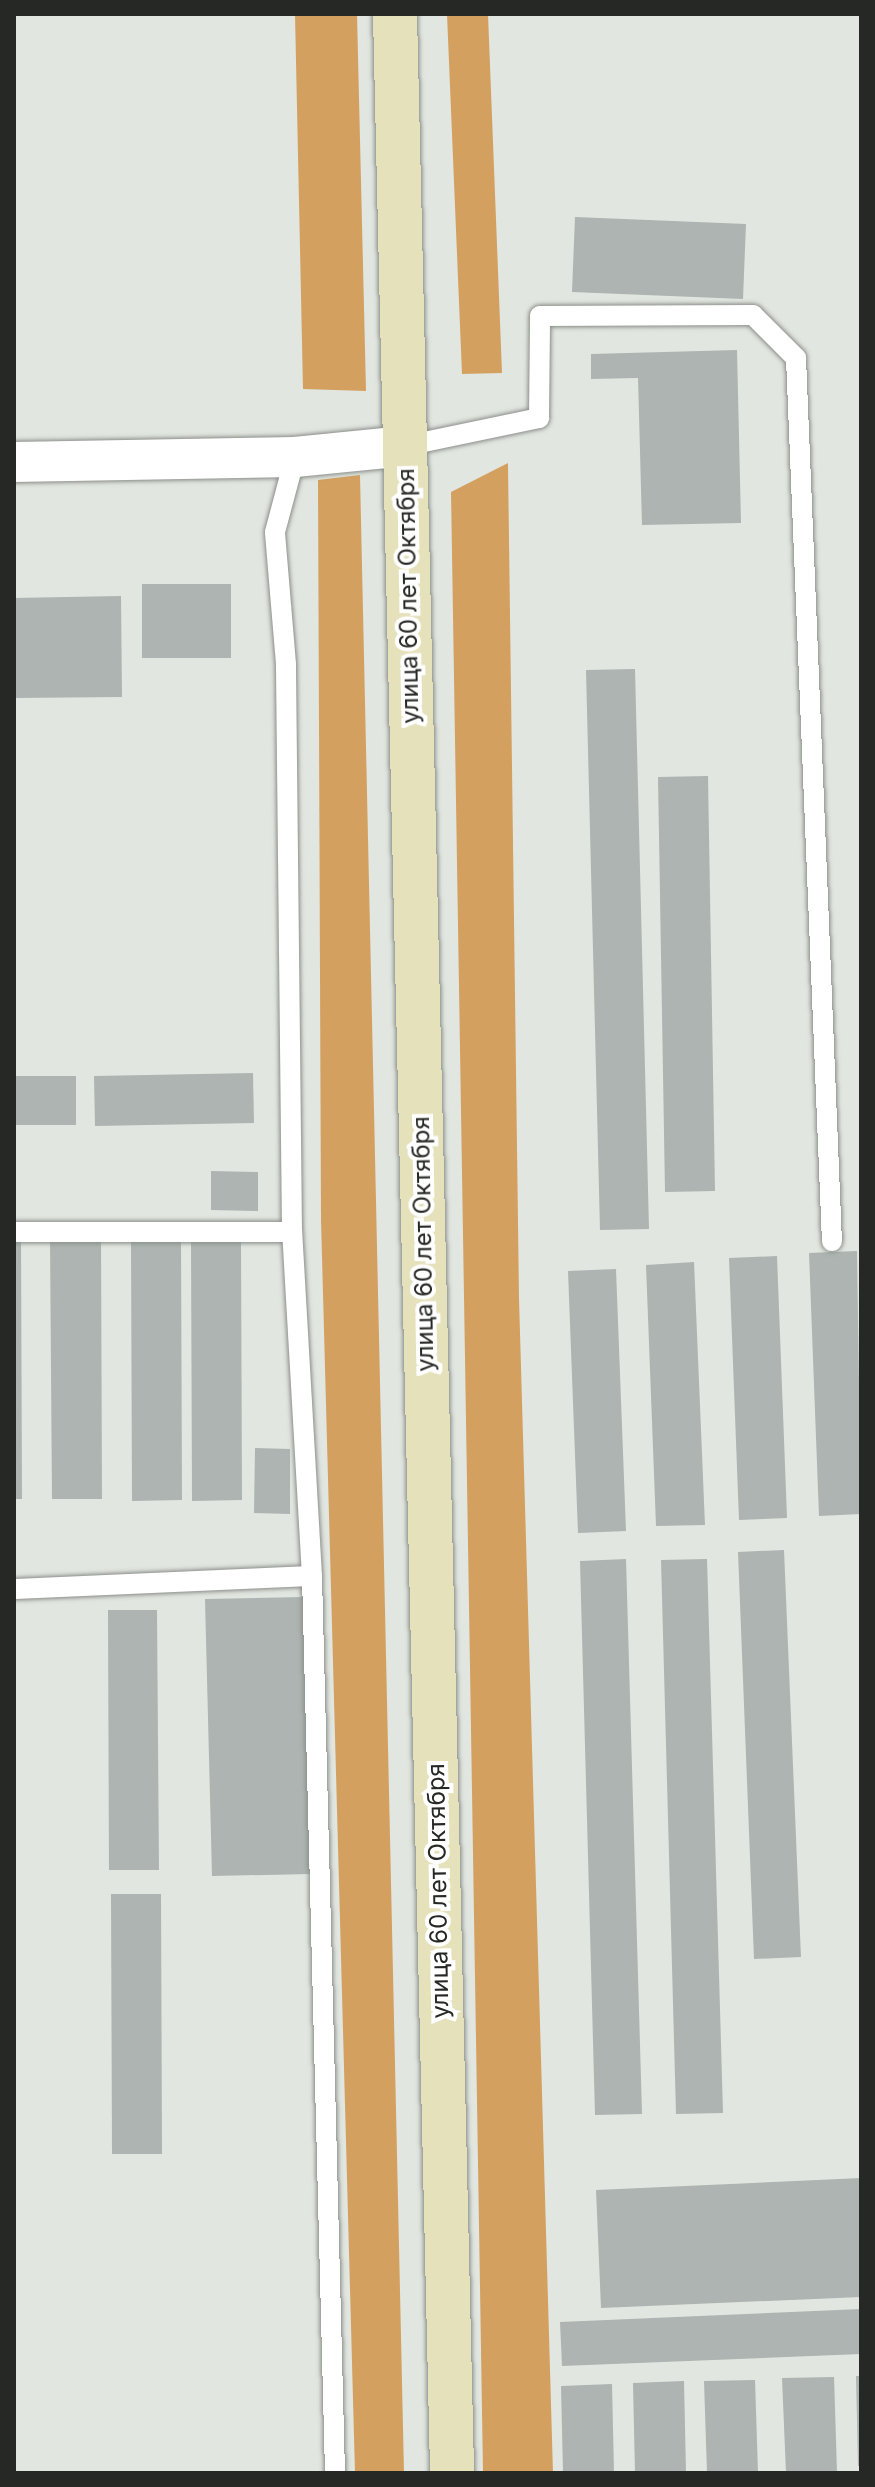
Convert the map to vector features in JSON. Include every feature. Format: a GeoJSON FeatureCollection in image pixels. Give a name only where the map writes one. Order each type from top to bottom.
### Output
{"type":"FeatureCollection","features":[{"type":"Feature","properties":{"kind":"street","name":"улица 60 лет Октября"},"geometry":{"type":"LineString","coordinates":[[395,14],[452,2473]]}},
{"type":"Feature","properties":{"kind":"street"},"geometry":{"type":"LineString","coordinates":[[14,462],[295,457],[405,446]]}},
{"type":"Feature","properties":{"kind":"lane"},"geometry":{"type":"LineString","coordinates":[[405,446],[539,418],[540,316],[753,315],[796,358],[832,1241]]}},
{"type":"Feature","properties":{"kind":"lane"},"geometry":{"type":"LineString","coordinates":[[295,457],[275,532],[286,664],[292,1232],[312,1576],[335,2473]]}},
{"type":"Feature","properties":{"kind":"lane"},"geometry":{"type":"LineString","coordinates":[[14,1232],[292,1232]]}},
{"type":"Feature","properties":{"kind":"lane"},"geometry":{"type":"LineString","coordinates":[[14,1589],[312,1576]]}},
{"type":"Feature","properties":{"kind":"shaded area"},"geometry":{"type":"Polygon","coordinates":[[[295,14],[357,14],[366,391],[303,389],[295,14]]]}},
{"type":"Feature","properties":{"kind":"shaded area"},"geometry":{"type":"Polygon","coordinates":[[[447,14],[488,14],[502,373],[462,374],[447,14]]]}},
{"type":"Feature","properties":{"kind":"shaded area"},"geometry":{"type":"Polygon","coordinates":[[[508,463],[519,1298],[553,2473],[483,2473],[451,492],[508,463]]]}},
{"type":"Feature","properties":{"kind":"shaded area"},"geometry":{"type":"Polygon","coordinates":[[[360,475],[404,2473],[355,2473],[321,1220],[318,480],[360,475]]]}},
{"type":"Feature","properties":{"kind":"building"},"geometry":{"type":"Polygon","coordinates":[[[575,217],[746,224],[743,299],[572,292],[575,217]]]}},
{"type":"Feature","properties":{"kind":"building"},"geometry":{"type":"Polygon","coordinates":[[[737,350],[741,523],[642,525],[638,378],[591,379],[591,354],[737,350]]]}},
{"type":"Feature","properties":{"kind":"building"},"geometry":{"type":"Polygon","coordinates":[[[142,584],[231,584],[231,658],[142,658],[142,584]]]}},
{"type":"Feature","properties":{"kind":"building"},"geometry":{"type":"Polygon","coordinates":[[[121,596],[122,697],[14,698],[14,598],[121,596]]]}},
{"type":"Feature","properties":{"kind":"building"},"geometry":{"type":"Polygon","coordinates":[[[635,669],[649,1229],[600,1230],[586,670],[635,669]]]}},
{"type":"Feature","properties":{"kind":"building"},"geometry":{"type":"Polygon","coordinates":[[[708,776],[715,1191],[665,1192],[658,777],[708,776]]]}},
{"type":"Feature","properties":{"kind":"building"},"geometry":{"type":"Polygon","coordinates":[[[253,1073],[254,1123],[95,1126],[94,1076],[253,1073]]]}},
{"type":"Feature","properties":{"kind":"building"},"geometry":{"type":"Polygon","coordinates":[[[14,1076],[76,1076],[76,1125],[14,1125],[14,1076]]]}},
{"type":"Feature","properties":{"kind":"building"},"geometry":{"type":"Polygon","coordinates":[[[211,1171],[258,1172],[258,1211],[211,1210],[211,1171]]]}},
{"type":"Feature","properties":{"kind":"building"},"geometry":{"type":"Polygon","coordinates":[[[14,1239],[21,1239],[22,1499],[14,1499],[14,1239]]]}},
{"type":"Feature","properties":{"kind":"building"},"geometry":{"type":"Polygon","coordinates":[[[50,1239],[101,1239],[102,1499],[52,1499],[50,1239]]]}},
{"type":"Feature","properties":{"kind":"building"},"geometry":{"type":"Polygon","coordinates":[[[181,1240],[182,1500],[132,1501],[131,1241],[181,1240]]]}},
{"type":"Feature","properties":{"kind":"building"},"geometry":{"type":"Polygon","coordinates":[[[241,1240],[242,1500],[192,1501],[191,1241],[241,1240]]]}},
{"type":"Feature","properties":{"kind":"building"},"geometry":{"type":"Polygon","coordinates":[[[857,1251],[861,1514],[819,1516],[809,1253],[857,1251]]]}},
{"type":"Feature","properties":{"kind":"building"},"geometry":{"type":"Polygon","coordinates":[[[777,1256],[787,1518],[739,1520],[729,1258],[777,1256]]]}},
{"type":"Feature","properties":{"kind":"building"},"geometry":{"type":"Polygon","coordinates":[[[694,1262],[705,1525],[656,1526],[646,1265],[694,1262]]]}},
{"type":"Feature","properties":{"kind":"building"},"geometry":{"type":"Polygon","coordinates":[[[616,1269],[626,1531],[578,1533],[568,1271],[616,1269]]]}},
{"type":"Feature","properties":{"kind":"building"},"geometry":{"type":"Polygon","coordinates":[[[255,1448],[290,1449],[290,1514],[254,1513],[255,1448]]]}},
{"type":"Feature","properties":{"kind":"building"},"geometry":{"type":"Polygon","coordinates":[[[784,1550],[801,1957],[754,1959],[738,1552],[784,1550]]]}},
{"type":"Feature","properties":{"kind":"building"},"geometry":{"type":"Polygon","coordinates":[[[626,1559],[642,2114],[595,2115],[580,1561],[626,1559]]]}},
{"type":"Feature","properties":{"kind":"building"},"geometry":{"type":"Polygon","coordinates":[[[707,1559],[723,2113],[676,2114],[661,1560],[707,1559]]]}},
{"type":"Feature","properties":{"kind":"building"},"geometry":{"type":"Polygon","coordinates":[[[303,1597],[310,1874],[212,1876],[205,1599],[303,1597]]]}},
{"type":"Feature","properties":{"kind":"building"},"geometry":{"type":"Polygon","coordinates":[[[108,1610],[157,1610],[159,1870],[109,1870],[108,1610]]]}},
{"type":"Feature","properties":{"kind":"building"},"geometry":{"type":"Polygon","coordinates":[[[111,1894],[161,1894],[162,2154],[112,2154],[111,1894]]]}},
{"type":"Feature","properties":{"kind":"building"},"geometry":{"type":"Polygon","coordinates":[[[861,2178],[861,2297],[601,2308],[596,2190],[861,2178]]]}},
{"type":"Feature","properties":{"kind":"building"},"geometry":{"type":"Polygon","coordinates":[[[861,2309],[861,2354],[562,2366],[560,2322],[861,2309]]]}},
{"type":"Feature","properties":{"kind":"building"},"geometry":{"type":"Polygon","coordinates":[[[856,2376],[861,2376],[861,2466],[858,2466],[856,2376]]]}},
{"type":"Feature","properties":{"kind":"building"},"geometry":{"type":"Polygon","coordinates":[[[834,2377],[837,2473],[786,2473],[782,2378],[834,2377]]]}},
{"type":"Feature","properties":{"kind":"building"},"geometry":{"type":"Polygon","coordinates":[[[755,2380],[758,2473],[707,2473],[704,2381],[755,2380]]]}},
{"type":"Feature","properties":{"kind":"building"},"geometry":{"type":"Polygon","coordinates":[[[684,2381],[686,2473],[635,2473],[633,2383],[684,2381]]]}},
{"type":"Feature","properties":{"kind":"building"},"geometry":{"type":"Polygon","coordinates":[[[612,2384],[614,2473],[563,2473],[561,2386],[612,2384]]]}}]}
